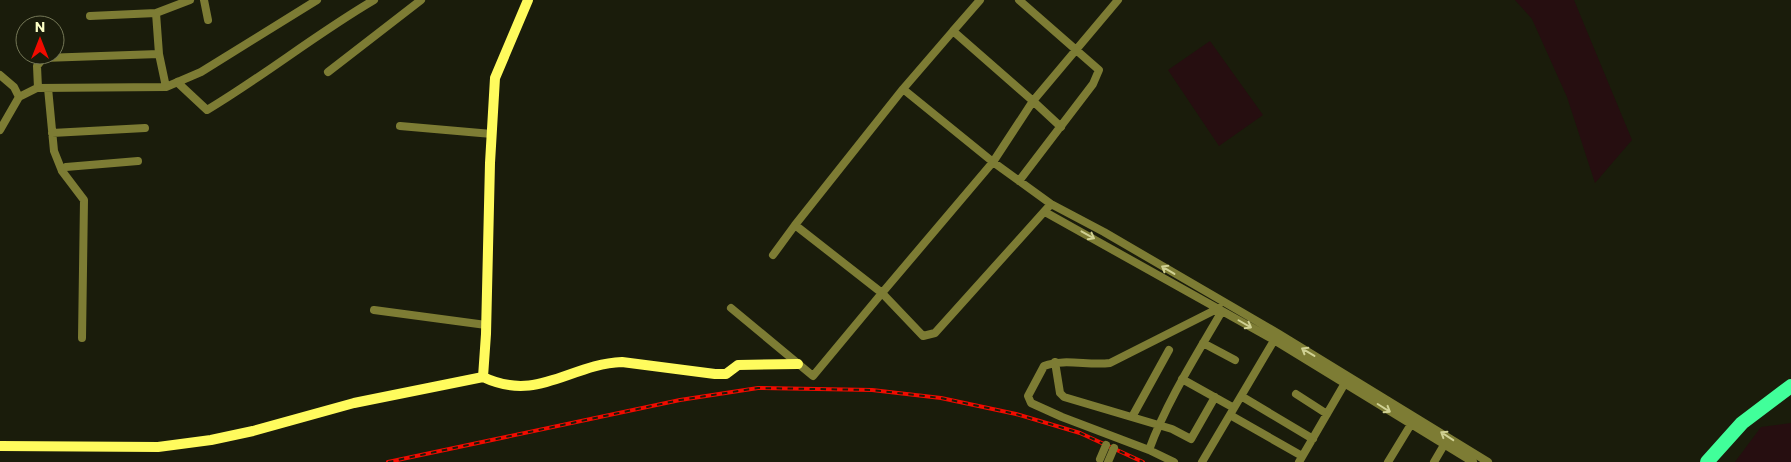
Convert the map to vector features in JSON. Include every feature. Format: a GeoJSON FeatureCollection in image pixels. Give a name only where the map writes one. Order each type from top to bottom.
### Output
{"type":"FeatureCollection","features":[{"type":"Feature","properties":{"kind":"highway"},"geometry":{"type":"LineString","coordinates":[[1707,462],[1742,423],[1791,386]]}},
{"type":"Feature","properties":{"kind":"highway"},"geometry":{"type":"LineString","coordinates":[[1714,462],[1743,431],[1791,396]]}},
{"type":"Feature","properties":{"kind":"street"},"geometry":{"type":"LineString","coordinates":[[90,16],[156,14],[190,0]]}},
{"type":"Feature","properties":{"kind":"street"},"geometry":{"type":"LineString","coordinates":[[204,0],[208,20]]}},
{"type":"Feature","properties":{"kind":"street"},"geometry":{"type":"LineString","coordinates":[[0,130],[19,97],[38,88],[166,87],[201,72],[317,0]]}},
{"type":"Feature","properties":{"kind":"street"},"geometry":{"type":"LineString","coordinates":[[177,82],[207,110],[254,82],[283,58],[328,26],[374,0]]}},
{"type":"Feature","properties":{"kind":"street"},"geometry":{"type":"LineString","coordinates":[[328,72],[421,0]]}},
{"type":"Feature","properties":{"kind":"street"},"geometry":{"type":"LineString","coordinates":[[483,377],[495,78],[528,0]]}},
{"type":"Feature","properties":{"kind":"street"},"geometry":{"type":"LineString","coordinates":[[772,255],[903,89],[980,0]]}},
{"type":"Feature","properties":{"kind":"street"},"geometry":{"type":"LineString","coordinates":[[1019,0],[1076,48],[1098,70],[1098,75],[1061,127],[1019,180]]}},
{"type":"Feature","properties":{"kind":"street"},"geometry":{"type":"LineString","coordinates":[[731,308],[813,376],[993,162],[1033,101],[1118,0]]}},
{"type":"Feature","properties":{"kind":"street"},"geometry":{"type":"LineString","coordinates":[[156,14],[166,87]]}},
{"type":"Feature","properties":{"kind":"street"},"geometry":{"type":"LineString","coordinates":[[953,31],[1061,127]]}},
{"type":"Feature","properties":{"kind":"street"},"geometry":{"type":"LineString","coordinates":[[38,88],[37,66],[43,58],[160,54]]}},
{"type":"Feature","properties":{"kind":"street"},"geometry":{"type":"LineString","coordinates":[[0,75],[14,87],[19,97]]}},
{"type":"Feature","properties":{"kind":"street"},"geometry":{"type":"LineString","coordinates":[[48,88],[54,151],[62,171],[84,200],[82,338]]}},
{"type":"Feature","properties":{"kind":"street"},"geometry":{"type":"LineString","coordinates":[[903,89],[993,162],[1051,204],[1104,232],[1468,461]]}},
{"type":"Feature","properties":{"kind":"street"},"geometry":{"type":"LineString","coordinates":[[400,126],[492,134]]}},
{"type":"Feature","properties":{"kind":"street"},"geometry":{"type":"LineString","coordinates":[[52,133],[145,128]]}},
{"type":"Feature","properties":{"kind":"street"},"geometry":{"type":"LineString","coordinates":[[62,171],[66,167],[138,161]]}},
{"type":"Feature","properties":{"kind":"street"},"geometry":{"type":"LineString","coordinates":[[795,225],[882,293],[923,336],[935,333],[1051,204]]}},
{"type":"Feature","properties":{"kind":"street"},"geometry":{"type":"LineString","coordinates":[[1045,212],[1222,308],[1279,334],[1416,416],[1488,462]]}},
{"type":"Feature","properties":{"kind":"street"},"geometry":{"type":"LineString","coordinates":[[1149,450],[1158,426],[1182,379],[1222,308]]}},
{"type":"Feature","properties":{"kind":"street"},"geometry":{"type":"LineString","coordinates":[[1174,462],[1149,450],[1031,403],[1028,396],[1044,366],[1055,362],[1110,363],[1222,308]]}},
{"type":"Feature","properties":{"kind":"street"},"geometry":{"type":"LineString","coordinates":[[374,310],[486,325]]}},
{"type":"Feature","properties":{"kind":"street"},"geometry":{"type":"LineString","coordinates":[[1202,462],[1279,334]]}},
{"type":"Feature","properties":{"kind":"street"},"geometry":{"type":"LineString","coordinates":[[1204,343],[1235,360]]}},
{"type":"Feature","properties":{"kind":"street"},"geometry":{"type":"LineString","coordinates":[[1132,417],[1169,350]]}},
{"type":"Feature","properties":{"kind":"street"},"geometry":{"type":"LineString","coordinates":[[0,446],[158,447],[202,441],[253,431],[362,401],[483,377],[499,385],[524,387],[538,385],[608,363],[622,362],[715,374],[726,374],[738,365],[798,364]]}},
{"type":"Feature","properties":{"kind":"street"},"geometry":{"type":"LineString","coordinates":[[1055,362],[1060,393],[1064,397],[1172,429],[1191,439],[1215,397]]}},
{"type":"Feature","properties":{"kind":"street"},"geometry":{"type":"LineString","coordinates":[[1182,379],[1215,397],[1301,459],[1345,383]]}},
{"type":"Feature","properties":{"kind":"street"},"geometry":{"type":"LineString","coordinates":[[1296,394],[1327,414]]}},
{"type":"Feature","properties":{"kind":"street"},"geometry":{"type":"LineString","coordinates":[[1240,396],[1313,439]]}},
{"type":"Feature","properties":{"kind":"street"},"geometry":{"type":"LineString","coordinates":[[1388,462],[1416,416]]}},
{"type":"Feature","properties":{"kind":"street"},"geometry":{"type":"LineString","coordinates":[[1102,461],[1114,437]]}},
{"type":"Feature","properties":{"kind":"street"},"geometry":{"type":"LineString","coordinates":[[1434,462],[1444,445]]}},
{"type":"Feature","properties":{"kind":"shaded area"},"geometry":{"type":"Polygon","coordinates":[[[1515,0],[1574,0],[1632,140],[1595,183],[1567,97],[1532,19],[1515,0]]]}},
{"type":"Feature","properties":{"kind":"shaded area"},"geometry":{"type":"Polygon","coordinates":[[[1210,41],[1263,115],[1219,146],[1168,70],[1210,41]]]}},
{"type":"Feature","properties":{"kind":"shaded area"},"geometry":{"type":"Polygon","coordinates":[[[1791,423],[1791,462],[1735,462],[1761,427],[1791,423]]]}},
{"type":"Feature","properties":{"kind":"railway"},"geometry":{"type":"LineString","coordinates":[[388,462],[680,400],[758,388],[872,390],[941,398],[1016,414],[1080,433],[1143,462]]}}]}
